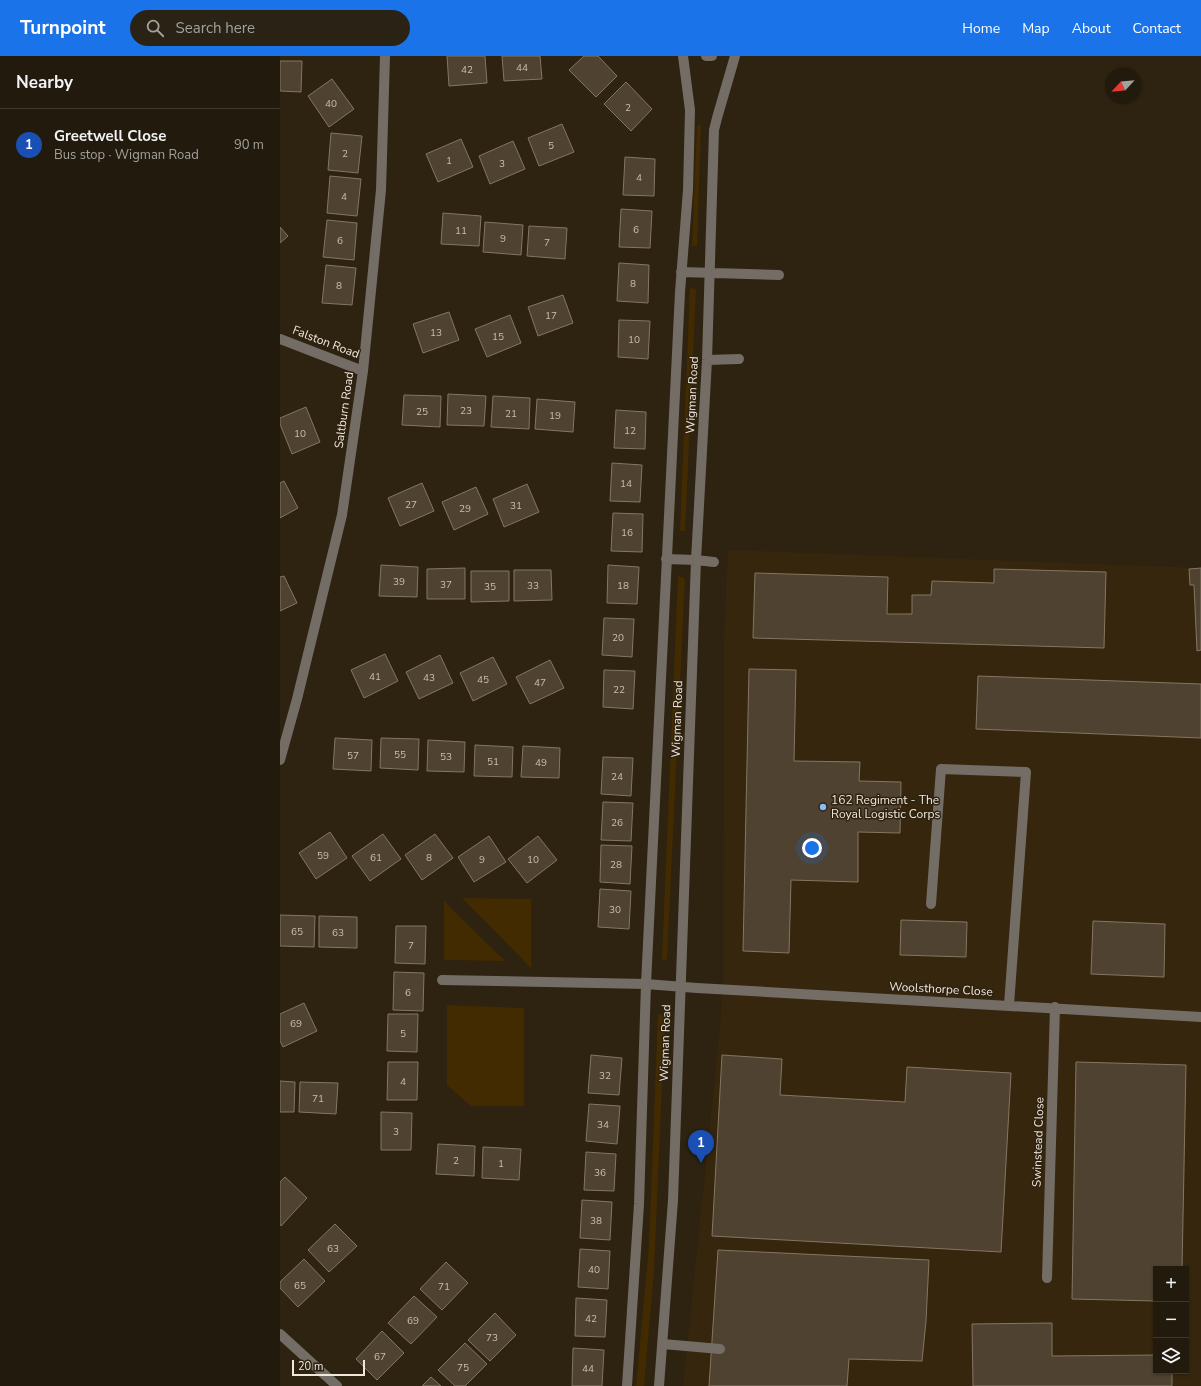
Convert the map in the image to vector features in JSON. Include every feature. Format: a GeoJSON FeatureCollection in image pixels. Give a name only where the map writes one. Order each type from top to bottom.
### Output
{"type":"FeatureCollection","features":[{"type":"Feature","properties":{"kind":"street","name":"Saltburn Road"},"geometry":{"type":"LineString","coordinates":[[280,760],[297,699],[342,515],[363,371],[381,190],[385,56]]}},
{"type":"Feature","properties":{"kind":"street","name":"Wigman Road"},"geometry":{"type":"LineString","coordinates":[[627,1386],[639,1204],[646,984],[660,725],[666,559],[681,272],[688,190],[690,110],[683,56]]}},
{"type":"Feature","properties":{"kind":"street"},"geometry":{"type":"LineString","coordinates":[[706,56],[712,56]]}},
{"type":"Feature","properties":{"kind":"street","name":"Wigman Road"},"geometry":{"type":"LineString","coordinates":[[659,1386],[673,1200],[696,560],[707,360],[714,130],[716,118],[735,56]]}},
{"type":"Feature","properties":{"kind":"street"},"geometry":{"type":"LineString","coordinates":[[681,272],[779,275]]}},
{"type":"Feature","properties":{"kind":"street","name":"Falston Road"},"geometry":{"type":"LineString","coordinates":[[280,339],[363,371]]}},
{"type":"Feature","properties":{"kind":"street"},"geometry":{"type":"LineString","coordinates":[[707,360],[739,359]]}},
{"type":"Feature","properties":{"kind":"street"},"geometry":{"type":"LineString","coordinates":[[666,559],[714,562]]}},
{"type":"Feature","properties":{"kind":"street"},"geometry":{"type":"LineString","coordinates":[[931,904],[940,769],[1026,772],[1009,1005]]}},
{"type":"Feature","properties":{"kind":"street","name":"Woolsthorpe Close"},"geometry":{"type":"LineString","coordinates":[[442,980],[646,984],[1055,1007],[1201,1017]]}},
{"type":"Feature","properties":{"kind":"street","name":"Swinstead Close"},"geometry":{"type":"LineString","coordinates":[[1048,1278],[1055,1007]]}},
{"type":"Feature","properties":{"kind":"street"},"geometry":{"type":"LineString","coordinates":[[280,1334],[336,1386]]}},
{"type":"Feature","properties":{"kind":"street"},"geometry":{"type":"LineString","coordinates":[[663,1344],[720,1349]]}},
{"type":"Feature","properties":{"kind":"shaded area"},"geometry":{"type":"Polygon","coordinates":[[[697,125],[701,125],[697,246],[692,246],[697,125]]]}},
{"type":"Feature","properties":{"kind":"shaded area"},"geometry":{"type":"Polygon","coordinates":[[[690,288],[696,289],[685,531],[680,531],[690,288]]]}},
{"type":"Feature","properties":{"kind":"shaded area"},"geometry":{"type":"Polygon","coordinates":[[[728,550],[1201,568],[1201,1386],[683,1386],[720,1028],[723,975],[724,642],[728,550]]]}},
{"type":"Feature","properties":{"kind":"shaded area"},"geometry":{"type":"Polygon","coordinates":[[[678,576],[685,578],[667,959],[662,961],[678,576]]]}},
{"type":"Feature","properties":{"kind":"shaded area"},"geometry":{"type":"Polygon","coordinates":[[[462,898],[531,899],[531,968],[462,898]]]}},
{"type":"Feature","properties":{"kind":"shaded area"},"geometry":{"type":"Polygon","coordinates":[[[444,901],[505,961],[444,960],[444,901]]]}},
{"type":"Feature","properties":{"kind":"shaded area"},"geometry":{"type":"Polygon","coordinates":[[[447,1005],[524,1008],[524,1106],[471,1106],[447,1085],[447,1005]]]}},
{"type":"Feature","properties":{"kind":"shaded area"},"geometry":{"type":"Polygon","coordinates":[[[658,1014],[665,1015],[654,1271],[644,1386],[636,1386],[649,1246],[658,1014]]]}},
{"type":"Feature","properties":{"kind":"building"},"geometry":{"type":"Polygon","coordinates":[[[447,56],[485,56],[487,83],[449,86],[447,56]]]}},
{"type":"Feature","properties":{"kind":"building"},"geometry":{"type":"Polygon","coordinates":[[[502,56],[540,56],[542,79],[504,81],[502,56]]]}},
{"type":"Feature","properties":{"kind":"building"},"geometry":{"type":"Polygon","coordinates":[[[584,56],[598,56],[617,76],[596,97],[569,70],[584,56]]]}},
{"type":"Feature","properties":{"kind":"building"},"geometry":{"type":"Polygon","coordinates":[[[280,61],[302,61],[301,92],[280,91],[280,61]]]}},
{"type":"Feature","properties":{"kind":"building"},"geometry":{"type":"Polygon","coordinates":[[[332,79],[354,109],[329,127],[308,96],[332,79]]]}},
{"type":"Feature","properties":{"kind":"building"},"geometry":{"type":"Polygon","coordinates":[[[626,82],[652,109],[631,131],[604,104],[626,82]]]}},
{"type":"Feature","properties":{"kind":"building"},"geometry":{"type":"Polygon","coordinates":[[[562,124],[574,152],[539,166],[528,138],[562,124]]]}},
{"type":"Feature","properties":{"kind":"building"},"geometry":{"type":"Polygon","coordinates":[[[331,133],[362,136],[358,173],[328,170],[331,133]]]}},
{"type":"Feature","properties":{"kind":"building"},"geometry":{"type":"Polygon","coordinates":[[[461,139],[473,167],[438,182],[426,154],[461,139]]]}},
{"type":"Feature","properties":{"kind":"building"},"geometry":{"type":"Polygon","coordinates":[[[513,141],[525,169],[490,184],[479,156],[513,141]]]}},
{"type":"Feature","properties":{"kind":"building"},"geometry":{"type":"Polygon","coordinates":[[[625,157],[655,159],[654,196],[623,195],[625,157]]]}},
{"type":"Feature","properties":{"kind":"building"},"geometry":{"type":"Polygon","coordinates":[[[330,176],[361,179],[357,216],[327,213],[330,176]]]}},
{"type":"Feature","properties":{"kind":"building"},"geometry":{"type":"Polygon","coordinates":[[[621,209],[652,211],[650,248],[619,247],[621,209]]]}},
{"type":"Feature","properties":{"kind":"building"},"geometry":{"type":"Polygon","coordinates":[[[443,213],[481,216],[479,246],[441,244],[443,213]]]}},
{"type":"Feature","properties":{"kind":"building"},"geometry":{"type":"Polygon","coordinates":[[[327,220],[357,223],[354,260],[323,257],[327,220]]]}},
{"type":"Feature","properties":{"kind":"building"},"geometry":{"type":"Polygon","coordinates":[[[485,222],[523,225],[521,255],[483,252],[485,222]]]}},
{"type":"Feature","properties":{"kind":"building"},"geometry":{"type":"Polygon","coordinates":[[[529,226],[567,228],[565,259],[527,256],[529,226]]]}},
{"type":"Feature","properties":{"kind":"building"},"geometry":{"type":"Polygon","coordinates":[[[280,227],[288,236],[280,243],[280,227]]]}},
{"type":"Feature","properties":{"kind":"building"},"geometry":{"type":"Polygon","coordinates":[[[619,263],[649,265],[648,303],[617,301],[619,263]]]}},
{"type":"Feature","properties":{"kind":"building"},"geometry":{"type":"Polygon","coordinates":[[[326,265],[356,268],[352,305],[322,303],[326,265]]]}},
{"type":"Feature","properties":{"kind":"building"},"geometry":{"type":"Polygon","coordinates":[[[563,295],[573,323],[538,336],[528,307],[563,295]]]}},
{"type":"Feature","properties":{"kind":"building"},"geometry":{"type":"Polygon","coordinates":[[[449,312],[459,340],[423,353],[413,324],[449,312]]]}},
{"type":"Feature","properties":{"kind":"building"},"geometry":{"type":"Polygon","coordinates":[[[510,315],[521,343],[487,357],[475,329],[510,315]]]}},
{"type":"Feature","properties":{"kind":"building"},"geometry":{"type":"Polygon","coordinates":[[[619,320],[650,321],[648,359],[618,357],[619,320]]]}},
{"type":"Feature","properties":{"kind":"building"},"geometry":{"type":"Polygon","coordinates":[[[448,394],[486,396],[484,426],[447,425],[448,394]]]}},
{"type":"Feature","properties":{"kind":"building"},"geometry":{"type":"Polygon","coordinates":[[[404,395],[441,396],[440,427],[402,425],[404,395]]]}},
{"type":"Feature","properties":{"kind":"building"},"geometry":{"type":"Polygon","coordinates":[[[493,396],[530,398],[529,429],[491,427],[493,396]]]}},
{"type":"Feature","properties":{"kind":"building"},"geometry":{"type":"Polygon","coordinates":[[[537,399],[575,402],[573,432],[535,429],[537,399]]]}},
{"type":"Feature","properties":{"kind":"building"},"geometry":{"type":"Polygon","coordinates":[[[306,407],[320,442],[292,454],[280,424],[280,418],[306,407]]]}},
{"type":"Feature","properties":{"kind":"building"},"geometry":{"type":"Polygon","coordinates":[[[616,410],[646,412],[645,449],[614,448],[616,410]]]}},
{"type":"Feature","properties":{"kind":"building"},"geometry":{"type":"Polygon","coordinates":[[[612,463],[642,465],[640,502],[610,501],[612,463]]]}},
{"type":"Feature","properties":{"kind":"building"},"geometry":{"type":"Polygon","coordinates":[[[284,481],[298,508],[280,518],[280,483],[284,481]]]}},
{"type":"Feature","properties":{"kind":"building"},"geometry":{"type":"Polygon","coordinates":[[[422,483],[434,511],[400,526],[388,498],[422,483]]]}},
{"type":"Feature","properties":{"kind":"building"},"geometry":{"type":"Polygon","coordinates":[[[527,484],[539,512],[504,527],[493,499],[527,484]]]}},
{"type":"Feature","properties":{"kind":"building"},"geometry":{"type":"Polygon","coordinates":[[[476,487],[488,514],[454,530],[442,502],[476,487]]]}},
{"type":"Feature","properties":{"kind":"building"},"geometry":{"type":"Polygon","coordinates":[[[613,513],[643,514],[642,552],[611,551],[613,513]]]}},
{"type":"Feature","properties":{"kind":"building"},"geometry":{"type":"Polygon","coordinates":[[[381,565],[418,567],[417,597],[379,596],[381,565]]]}},
{"type":"Feature","properties":{"kind":"building"},"geometry":{"type":"Polygon","coordinates":[[[608,565],[639,567],[637,604],[607,603],[608,565]]]}},
{"type":"Feature","properties":{"kind":"building"},"geometry":{"type":"Polygon","coordinates":[[[465,568],[465,599],[427,599],[427,569],[465,568]]]}},
{"type":"Feature","properties":{"kind":"building"},"geometry":{"type":"Polygon","coordinates":[[[1201,568],[1201,650],[1197,651],[1194,585],[1190,585],[1189,569],[1201,568]]]}},
{"type":"Feature","properties":{"kind":"building"},"geometry":{"type":"Polygon","coordinates":[[[994,569],[1106,572],[1104,648],[753,638],[755,573],[888,577],[887,614],[912,614],[912,595],[931,595],[932,581],[994,583],[994,569]]]}},
{"type":"Feature","properties":{"kind":"building"},"geometry":{"type":"Polygon","coordinates":[[[514,570],[551,570],[552,600],[514,601],[514,570]]]}},
{"type":"Feature","properties":{"kind":"building"},"geometry":{"type":"Polygon","coordinates":[[[471,571],[509,571],[509,601],[471,602],[471,571]]]}},
{"type":"Feature","properties":{"kind":"building"},"geometry":{"type":"Polygon","coordinates":[[[284,576],[297,603],[280,611],[280,577],[284,576]]]}},
{"type":"Feature","properties":{"kind":"building"},"geometry":{"type":"Polygon","coordinates":[[[604,618],[634,619],[632,657],[602,655],[604,618]]]}},
{"type":"Feature","properties":{"kind":"building"},"geometry":{"type":"Polygon","coordinates":[[[385,654],[398,681],[364,698],[351,670],[385,654]]]}},
{"type":"Feature","properties":{"kind":"building"},"geometry":{"type":"Polygon","coordinates":[[[440,655],[453,683],[419,699],[406,672],[440,655]]]}},
{"type":"Feature","properties":{"kind":"building"},"geometry":{"type":"Polygon","coordinates":[[[493,657],[507,684],[473,701],[460,673],[493,657]]]}},
{"type":"Feature","properties":{"kind":"building"},"geometry":{"type":"Polygon","coordinates":[[[550,660],[564,688],[530,704],[516,677],[550,660]]]}},
{"type":"Feature","properties":{"kind":"building","name":"162 Regiment - The Royal Logistic Corps"},"geometry":{"type":"Polygon","coordinates":[[[749,669],[796,670],[794,761],[860,762],[859,781],[901,782],[900,833],[858,832],[858,882],[791,880],[789,953],[743,951],[749,669]]]}},
{"type":"Feature","properties":{"kind":"building"},"geometry":{"type":"Polygon","coordinates":[[[604,670],[635,671],[633,709],[603,707],[604,670]]]}},
{"type":"Feature","properties":{"kind":"building"},"geometry":{"type":"Polygon","coordinates":[[[978,676],[1201,684],[1201,738],[976,729],[978,676]]]}},
{"type":"Feature","properties":{"kind":"building"},"geometry":{"type":"Polygon","coordinates":[[[335,738],[372,740],[371,771],[333,769],[335,738]]]}},
{"type":"Feature","properties":{"kind":"building"},"geometry":{"type":"Polygon","coordinates":[[[381,738],[419,739],[418,770],[380,768],[381,738]]]}},
{"type":"Feature","properties":{"kind":"building"},"geometry":{"type":"Polygon","coordinates":[[[428,740],[465,742],[464,772],[427,771],[428,740]]]}},
{"type":"Feature","properties":{"kind":"building"},"geometry":{"type":"Polygon","coordinates":[[[475,745],[513,747],[512,777],[474,776],[475,745]]]}},
{"type":"Feature","properties":{"kind":"building"},"geometry":{"type":"Polygon","coordinates":[[[523,746],[560,748],[559,778],[521,777],[523,746]]]}},
{"type":"Feature","properties":{"kind":"building"},"geometry":{"type":"Polygon","coordinates":[[[603,757],[633,758],[631,796],[601,794],[603,757]]]}},
{"type":"Feature","properties":{"kind":"building"},"geometry":{"type":"Polygon","coordinates":[[[603,802],[633,803],[631,841],[601,840],[603,802]]]}},
{"type":"Feature","properties":{"kind":"building"},"geometry":{"type":"Polygon","coordinates":[[[330,832],[347,858],[316,879],[299,853],[330,832]]]}},
{"type":"Feature","properties":{"kind":"building"},"geometry":{"type":"Polygon","coordinates":[[[383,834],[401,859],[370,881],[352,856],[383,834]]]}},
{"type":"Feature","properties":{"kind":"building"},"geometry":{"type":"Polygon","coordinates":[[[435,834],[453,858],[422,880],[405,855],[435,834]]]}},
{"type":"Feature","properties":{"kind":"building"},"geometry":{"type":"Polygon","coordinates":[[[489,836],[506,862],[474,882],[458,857],[489,836]]]}},
{"type":"Feature","properties":{"kind":"building"},"geometry":{"type":"Polygon","coordinates":[[[538,836],[557,860],[527,883],[508,859],[538,836]]]}},
{"type":"Feature","properties":{"kind":"building"},"geometry":{"type":"Polygon","coordinates":[[[601,845],[632,846],[630,884],[600,882],[601,845]]]}},
{"type":"Feature","properties":{"kind":"building"},"geometry":{"type":"Polygon","coordinates":[[[600,889],[631,891],[629,929],[598,927],[600,889]]]}},
{"type":"Feature","properties":{"kind":"building"},"geometry":{"type":"Polygon","coordinates":[[[280,915],[315,916],[314,947],[280,946],[280,915]]]}},
{"type":"Feature","properties":{"kind":"building"},"geometry":{"type":"Polygon","coordinates":[[[319,916],[357,917],[357,948],[319,947],[319,916]]]}},
{"type":"Feature","properties":{"kind":"building"},"geometry":{"type":"Polygon","coordinates":[[[901,920],[967,922],[966,957],[900,955],[901,920]]]}},
{"type":"Feature","properties":{"kind":"building"},"geometry":{"type":"Polygon","coordinates":[[[1093,921],[1165,924],[1164,977],[1091,974],[1093,921]]]}},
{"type":"Feature","properties":{"kind":"building"},"geometry":{"type":"Polygon","coordinates":[[[396,926],[426,926],[425,964],[395,963],[396,926]]]}},
{"type":"Feature","properties":{"kind":"building"},"geometry":{"type":"Polygon","coordinates":[[[394,972],[424,973],[423,1011],[393,1010],[394,972]]]}},
{"type":"Feature","properties":{"kind":"building"},"geometry":{"type":"Polygon","coordinates":[[[304,1003],[317,1031],[283,1047],[280,1041],[280,1014],[304,1003]]]}},
{"type":"Feature","properties":{"kind":"building"},"geometry":{"type":"Polygon","coordinates":[[[388,1014],[418,1014],[417,1052],[387,1051],[388,1014]]]}},
{"type":"Feature","properties":{"kind":"building"},"geometry":{"type":"Polygon","coordinates":[[[591,1055],[622,1058],[619,1095],[588,1093],[591,1055]]]}},
{"type":"Feature","properties":{"kind":"building"},"geometry":{"type":"Polygon","coordinates":[[[722,1055],[782,1059],[780,1095],[905,1102],[907,1067],[1011,1073],[1001,1252],[712,1236],[722,1055]]]}},
{"type":"Feature","properties":{"kind":"building"},"geometry":{"type":"Polygon","coordinates":[[[388,1062],[418,1062],[417,1100],[387,1100],[388,1062]]]}},
{"type":"Feature","properties":{"kind":"building"},"geometry":{"type":"Polygon","coordinates":[[[1076,1062],[1186,1065],[1182,1266],[1153,1266],[1153,1301],[1072,1299],[1076,1062]]]}},
{"type":"Feature","properties":{"kind":"building"},"geometry":{"type":"Polygon","coordinates":[[[280,1081],[295,1082],[294,1112],[280,1112],[280,1081]]]}},
{"type":"Feature","properties":{"kind":"building"},"geometry":{"type":"Polygon","coordinates":[[[300,1082],[338,1083],[336,1114],[299,1112],[300,1082]]]}},
{"type":"Feature","properties":{"kind":"building"},"geometry":{"type":"Polygon","coordinates":[[[589,1104],[620,1106],[617,1144],[586,1141],[589,1104]]]}},
{"type":"Feature","properties":{"kind":"building"},"geometry":{"type":"Polygon","coordinates":[[[381,1112],[412,1113],[411,1150],[381,1150],[381,1112]]]}},
{"type":"Feature","properties":{"kind":"building"},"geometry":{"type":"Polygon","coordinates":[[[438,1144],[475,1146],[474,1176],[436,1174],[438,1144]]]}},
{"type":"Feature","properties":{"kind":"building"},"geometry":{"type":"Polygon","coordinates":[[[483,1147],[521,1149],[519,1180],[482,1178],[483,1147]]]}},
{"type":"Feature","properties":{"kind":"building"},"geometry":{"type":"Polygon","coordinates":[[[586,1152],[616,1154],[614,1191],[584,1190],[586,1152]]]}},
{"type":"Feature","properties":{"kind":"building"},"geometry":{"type":"Polygon","coordinates":[[[285,1177],[307,1198],[281,1226],[280,1182],[285,1177]]]}},
{"type":"Feature","properties":{"kind":"building"},"geometry":{"type":"Polygon","coordinates":[[[582,1200],[612,1202],[610,1240],[580,1238],[582,1200]]]}},
{"type":"Feature","properties":{"kind":"building"},"geometry":{"type":"Polygon","coordinates":[[[335,1224],[357,1246],[329,1272],[308,1250],[335,1224]]]}},
{"type":"Feature","properties":{"kind":"building"},"geometry":{"type":"Polygon","coordinates":[[[580,1249],[610,1251],[608,1289],[578,1287],[580,1249]]]}},
{"type":"Feature","properties":{"kind":"building"},"geometry":{"type":"Polygon","coordinates":[[[718,1250],[929,1260],[926,1321],[922,1361],[849,1359],[847,1386],[709,1386],[718,1250]]]}},
{"type":"Feature","properties":{"kind":"building"},"geometry":{"type":"Polygon","coordinates":[[[304,1259],[325,1281],[298,1307],[280,1288],[280,1282],[304,1259]]]}},
{"type":"Feature","properties":{"kind":"building"},"geometry":{"type":"Polygon","coordinates":[[[446,1262],[468,1283],[442,1310],[420,1289],[446,1262]]]}},
{"type":"Feature","properties":{"kind":"building"},"geometry":{"type":"Polygon","coordinates":[[[414,1296],[437,1317],[411,1344],[388,1323],[414,1296]]]}},
{"type":"Feature","properties":{"kind":"building"},"geometry":{"type":"Polygon","coordinates":[[[576,1298],[607,1300],[605,1337],[575,1336],[576,1298]]]}},
{"type":"Feature","properties":{"kind":"building"},"geometry":{"type":"Polygon","coordinates":[[[495,1313],[516,1335],[490,1361],[468,1340],[495,1313]]]}},
{"type":"Feature","properties":{"kind":"building"},"geometry":{"type":"Polygon","coordinates":[[[1052,1323],[1052,1356],[1153,1355],[1153,1374],[1172,1374],[1172,1386],[973,1386],[972,1324],[1052,1323]]]}},
{"type":"Feature","properties":{"kind":"building"},"geometry":{"type":"Polygon","coordinates":[[[382,1331],[404,1353],[377,1380],[356,1359],[382,1331]]]}},
{"type":"Feature","properties":{"kind":"building"},"geometry":{"type":"Polygon","coordinates":[[[465,1343],[487,1364],[465,1386],[455,1386],[438,1370],[465,1343]]]}},
{"type":"Feature","properties":{"kind":"building"},"geometry":{"type":"Polygon","coordinates":[[[573,1348],[604,1350],[602,1386],[572,1386],[573,1348]]]}},
{"type":"Feature","properties":{"kind":"building"},"geometry":{"type":"Polygon","coordinates":[[[431,1377],[441,1386],[422,1386],[431,1377]]]}},
{"type":"Feature","properties":{"kind":"place","name":"162 Regiment - The Royal Logistic Corps"},"geometry":{"type":"Point","coordinates":[823,807]}},
{"type":"Feature","properties":{"kind":"place","name":"Greetwell Close"},"geometry":{"type":"Point","coordinates":[701,1163]}}]}
